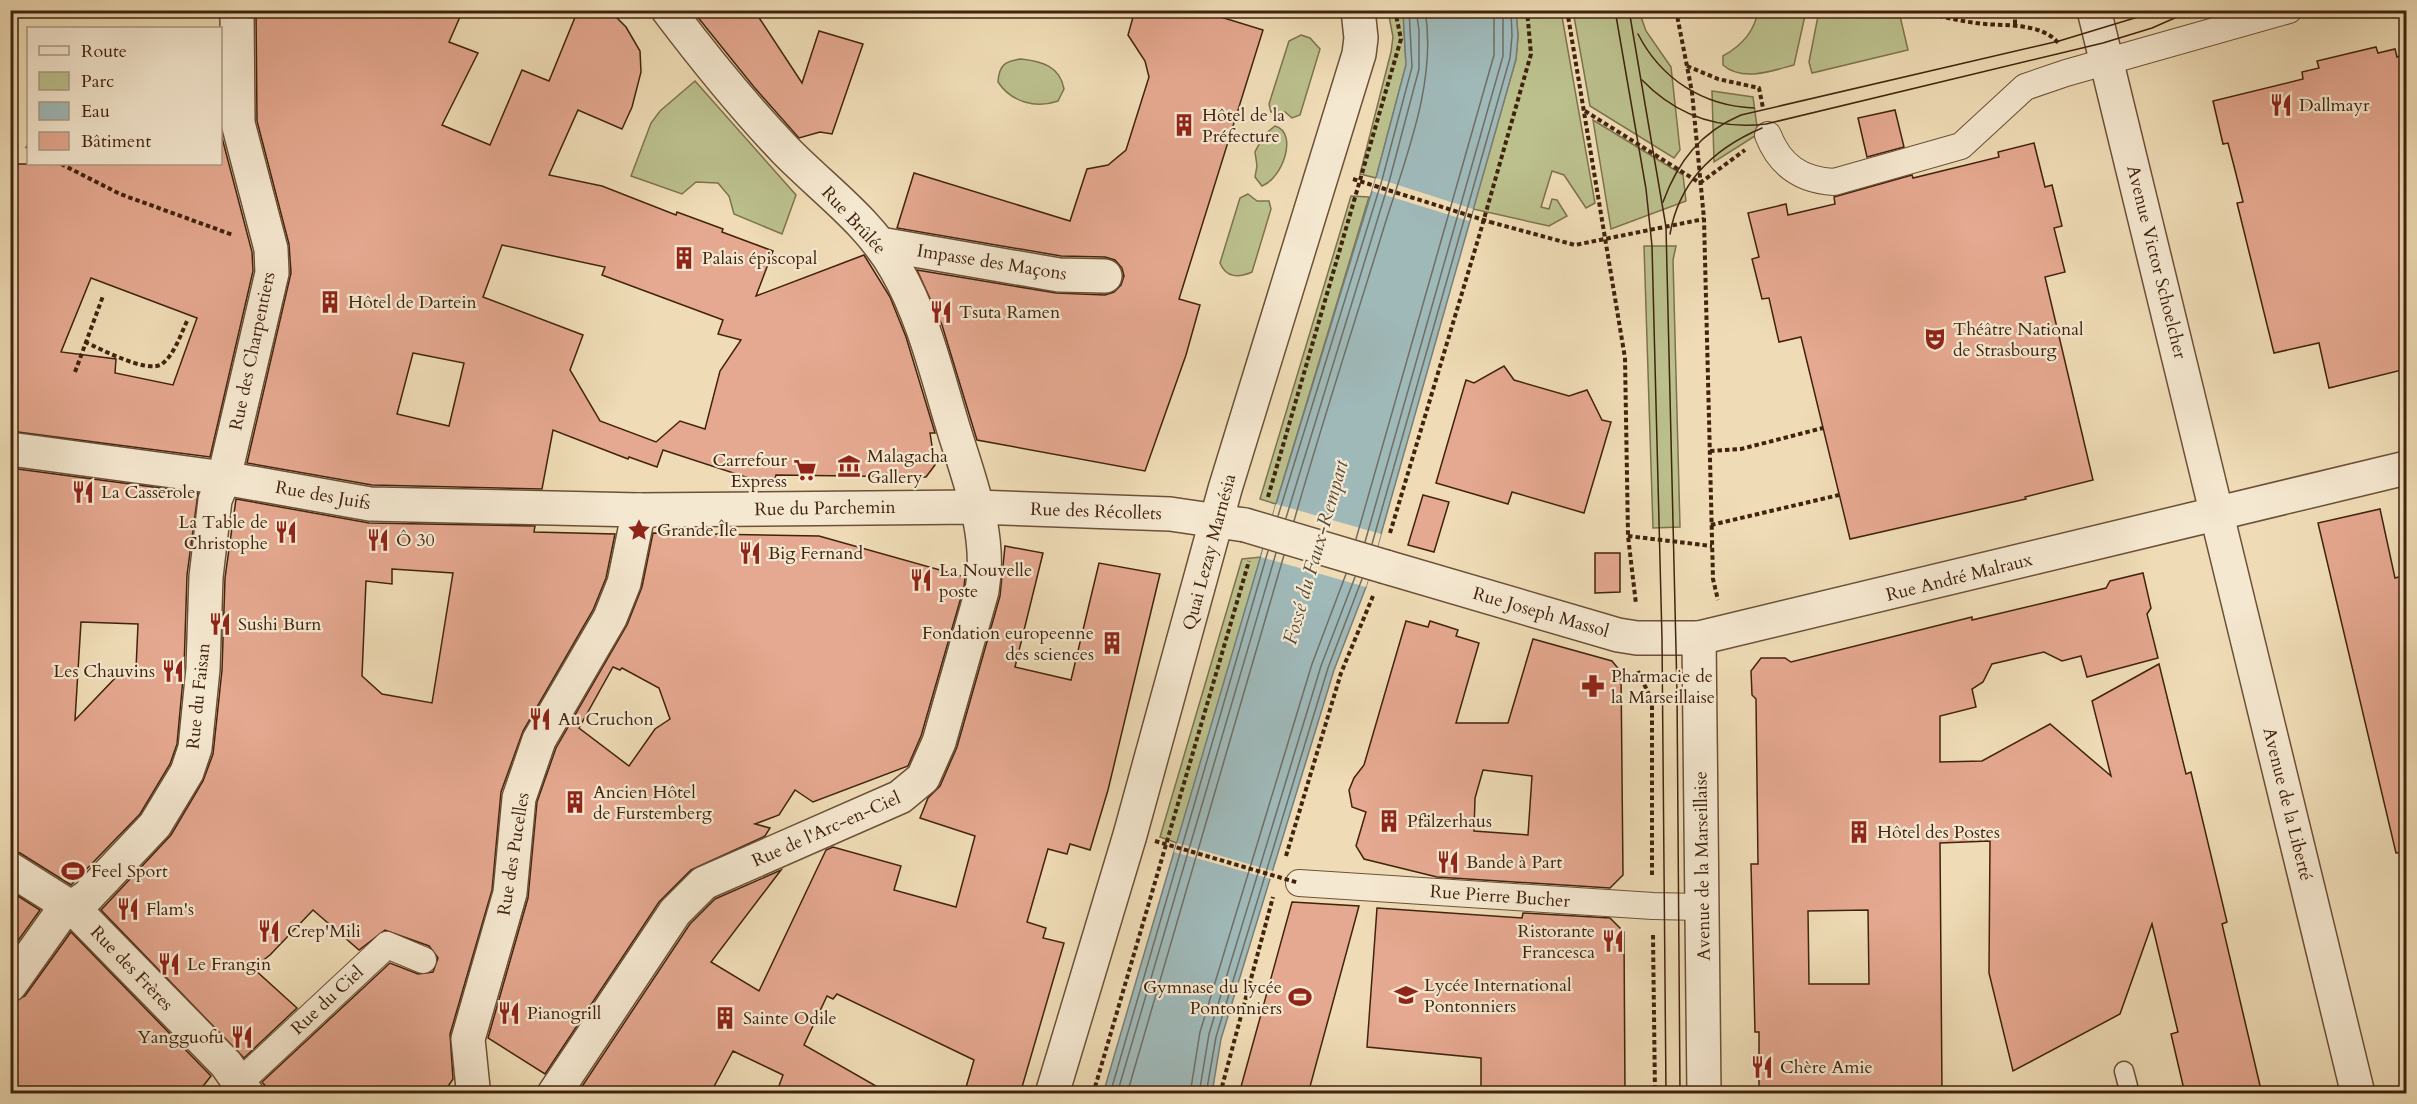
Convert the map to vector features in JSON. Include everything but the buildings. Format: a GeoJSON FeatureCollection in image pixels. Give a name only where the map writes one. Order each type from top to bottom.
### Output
{"type":"FeatureCollection","features":[{"type":"Feature","properties":{"kind":"street","name":"Rue des Charpentiers"},"geometry":{"type":"LineString","coordinates":[[224,478],[272,273],[271,249],[238,123],[237,10]]}},
{"type":"Feature","properties":{"kind":"street","name":"Rue Brûlée"},"geometry":{"type":"LineString","coordinates":[[668,10],[714,70],[784,149],[880,244],[908,291],[915,309],[976,507]]}},
{"type":"Feature","properties":{"kind":"street","name":"Quai Lezay Marnésia"},"geometry":{"type":"LineString","coordinates":[[1052,1094],[1130,835],[1230,523],[1359,54],[1361,38],[1358,10]]}},
{"type":"Feature","properties":{"kind":"street","name":"Avenue Victor Schoelcher"},"geometry":{"type":"LineString","coordinates":[[2094,10],[2218,514]]}},
{"type":"Feature","properties":{"kind":"street"},"geometry":{"type":"LineString","coordinates":[[1768,135],[1775,152],[1785,165],[1816,181],[1834,182],[1961,146],[2025,87],[2066,73],[2289,10]]}},
{"type":"Feature","properties":{"kind":"street","name":"Impasse des Maçons"},"geometry":{"type":"LineString","coordinates":[[880,244],[1059,274],[1105,276]]}},
{"type":"Feature","properties":{"kind":"street","name":"Rue des Juifs"},"geometry":{"type":"LineString","coordinates":[[10,449],[224,478],[370,504],[639,510]]}},
{"type":"Feature","properties":{"kind":"street","name":"Rue André Malraux"},"geometry":{"type":"LineString","coordinates":[[1699,638],[2406,468]]}},
{"type":"Feature","properties":{"kind":"street","name":"Rue du Faisan"},"geometry":{"type":"LineString","coordinates":[[10,985],[59,916],[87,897],[155,825],[187,772],[195,748],[202,669],[206,577],[215,500],[224,478]]}},
{"type":"Feature","properties":{"kind":"street","name":"Rue des Récollets"},"geometry":{"type":"LineString","coordinates":[[976,507],[1170,514],[1387,553]]}},
{"type":"Feature","properties":{"kind":"street","name":"Rue du Parchemin"},"geometry":{"type":"LineString","coordinates":[[639,510],[976,507]]}},
{"type":"Feature","properties":{"kind":"street","name":"Rue de l'Arc-en-Ciel"},"geometry":{"type":"LineString","coordinates":[[554,1094],[675,912],[704,884],[900,797],[922,778],[939,742],[982,591],[986,557],[976,507]]}},
{"type":"Feature","properties":{"kind":"street","name":"Rue des Pucelles"},"geometry":{"type":"LineString","coordinates":[[477,1092],[468,1039],[510,893],[519,798],[539,740],[610,618],[624,583],[639,510]]}},
{"type":"Feature","properties":{"kind":"street","name":"Avenue de la Liberté"},"geometry":{"type":"LineString","coordinates":[[2218,514],[2358,1094]]}},
{"type":"Feature","properties":{"kind":"street","name":"Rue Joseph Massol"},"geometry":{"type":"LineString","coordinates":[[1387,553],[1618,635],[1636,638],[1699,638]]}},
{"type":"Feature","properties":{"kind":"street","name":"Avenue de la Marseillaise"},"geometry":{"type":"LineString","coordinates":[[1699,638],[1704,1094]]}},
{"type":"Feature","properties":{"kind":"street","name":"Rue des Frères"},"geometry":{"type":"LineString","coordinates":[[10,869],[71,907],[226,1064],[238,1090]]}},
{"type":"Feature","properties":{"kind":"street","name":"Rue Pierre Bucher"},"geometry":{"type":"LineString","coordinates":[[1287,885],[1702,907]]}},
{"type":"Feature","properties":{"kind":"street","name":"Rue du Ciel"},"geometry":{"type":"LineString","coordinates":[[238,1090],[387,945],[423,960]]}},
{"type":"Feature","properties":{"kind":"lane"},"geometry":{"type":"LineString","coordinates":[[2124,1071],[2130,1094]]}},
{"type":"Feature","properties":{"kind":"path"},"geometry":{"type":"LineString","coordinates":[[1387,553],[1530,54],[1527,10]]}},
{"type":"Feature","properties":{"kind":"path"},"geometry":{"type":"LineString","coordinates":[[1567,10],[1625,358],[1628,536],[1636,591],[1635,665],[1652,701],[1654,1094]]}},
{"type":"Feature","properties":{"kind":"path"},"geometry":{"type":"LineString","coordinates":[[1628,536],[1712,546],[1704,219],[1698,142],[1676,10]]}},
{"type":"Feature","properties":{"kind":"path"},"geometry":{"type":"LineString","coordinates":[[1917,10],[1986,24],[2015,24],[2059,41],[2066,73]]}},
{"type":"Feature","properties":{"kind":"path"},"geometry":{"type":"LineString","coordinates":[[2015,10],[2015,24]]}},
{"type":"Feature","properties":{"kind":"path"},"geometry":{"type":"LineString","coordinates":[[1687,66],[1718,79],[1759,88],[1768,135],[1724,163],[1700,183]]}},
{"type":"Feature","properties":{"kind":"path"},"geometry":{"type":"LineString","coordinates":[[1584,110],[1700,183]]}},
{"type":"Feature","properties":{"kind":"path"},"geometry":{"type":"LineString","coordinates":[[63,165],[120,194],[271,249]]}},
{"type":"Feature","properties":{"kind":"path"},"geometry":{"type":"LineString","coordinates":[[1268,499],[1363,174]]}},
{"type":"Feature","properties":{"kind":"path"},"geometry":{"type":"LineString","coordinates":[[1353,179],[1490,222],[1575,245],[1704,219]]}},
{"type":"Feature","properties":{"kind":"path"},"geometry":{"type":"LineString","coordinates":[[75,372],[103,296]]}},
{"type":"Feature","properties":{"kind":"path"},"geometry":{"type":"LineString","coordinates":[[85,342],[140,365],[155,367],[163,363],[176,346],[188,319]]}},
{"type":"Feature","properties":{"kind":"path"},"geometry":{"type":"LineString","coordinates":[[1710,451],[1741,449],[1823,428]]}},
{"type":"Feature","properties":{"kind":"path"},"geometry":{"type":"LineString","coordinates":[[1711,525],[1839,495]]}},
{"type":"Feature","properties":{"kind":"path"},"geometry":{"type":"LineString","coordinates":[[1093,1094],[1249,561]]}},
{"type":"Feature","properties":{"kind":"path"},"geometry":{"type":"LineString","coordinates":[[1285,859],[1341,673],[1372,596]]}},
{"type":"Feature","properties":{"kind":"path"},"geometry":{"type":"LineString","coordinates":[[1155,841],[1287,885],[1220,1094]]}},
{"type":"Feature","properties":{"kind":"green space"},"geometry":{"type":"Polygon","coordinates":[[[1758,10],[1806,11],[1794,65],[1757,74],[1739,73],[1723,65],[1723,56],[1746,38],[1754,25],[1758,10]]]}},
{"type":"Feature","properties":{"kind":"green space"},"geometry":{"type":"Polygon","coordinates":[[[1388,11],[1403,11],[1406,65],[1376,178],[1360,174],[1391,52],[1393,37],[1388,11]]]}},
{"type":"Feature","properties":{"kind":"green space"},"geometry":{"type":"Polygon","coordinates":[[[1516,11],[1561,11],[1595,203],[1586,208],[1564,175],[1552,171],[1541,207],[1549,209],[1552,199],[1557,200],[1567,216],[1549,226],[1473,209],[1516,59],[1518,36],[1516,11]]]}},
{"type":"Feature","properties":{"kind":"green space"},"geometry":{"type":"Polygon","coordinates":[[[1573,11],[1639,11],[1646,31],[1671,67],[1680,150],[1674,158],[1590,106],[1573,11]]]}},
{"type":"Feature","properties":{"kind":"green space"},"geometry":{"type":"Polygon","coordinates":[[[1819,11],[1887,11],[1900,16],[1908,50],[1812,73],[1809,62],[1819,11]]]}},
{"type":"Feature","properties":{"kind":"green space"},"geometry":{"type":"Polygon","coordinates":[[[1301,35],[1310,38],[1320,49],[1300,115],[1292,118],[1285,112],[1271,112],[1269,104],[1289,41],[1301,35]]]}},
{"type":"Feature","properties":{"kind":"green space"},"geometry":{"type":"Polygon","coordinates":[[[1021,59],[1042,63],[1054,70],[1062,81],[1064,89],[1058,101],[1033,104],[1017,99],[1003,89],[998,82],[1001,68],[1011,61],[1021,59]]]}},
{"type":"Feature","properties":{"kind":"green space"},"geometry":{"type":"Polygon","coordinates":[[[695,81],[796,195],[782,234],[734,214],[729,196],[718,183],[696,182],[682,194],[631,176],[651,123],[660,111],[695,81]]]}},
{"type":"Feature","properties":{"kind":"green space"},"geometry":{"type":"Polygon","coordinates":[[[1712,91],[1753,97],[1758,134],[1714,162],[1712,91]]]}},
{"type":"Feature","properties":{"kind":"green space"},"geometry":{"type":"Polygon","coordinates":[[[1593,120],[1683,175],[1686,201],[1611,229],[1593,120]]]}},
{"type":"Feature","properties":{"kind":"green space"},"geometry":{"type":"Polygon","coordinates":[[[1275,126],[1282,130],[1286,137],[1285,156],[1276,175],[1262,186],[1255,177],[1257,166],[1255,152],[1264,135],[1275,126]]]}},
{"type":"Feature","properties":{"kind":"green space"},"geometry":{"type":"Polygon","coordinates":[[[1248,194],[1257,201],[1269,201],[1271,209],[1252,272],[1233,275],[1226,272],[1220,263],[1240,198],[1248,194]]]}},
{"type":"Feature","properties":{"kind":"green space"},"geometry":{"type":"Polygon","coordinates":[[[1351,196],[1369,197],[1276,504],[1260,499],[1351,196]]]}},
{"type":"Feature","properties":{"kind":"green space"},"geometry":{"type":"Polygon","coordinates":[[[1644,246],[1676,246],[1673,260],[1680,527],[1653,528],[1644,246]]]}},
{"type":"Feature","properties":{"kind":"green space"},"geometry":{"type":"Polygon","coordinates":[[[1261,557],[1177,843],[1160,837],[1242,559],[1261,557]]]}},
{"type":"Feature","properties":{"kind":"water","name":"Fossé du Faux-Rempart"},"geometry":{"type":"Polygon","coordinates":[[[1403,11],[1516,11],[1518,36],[1516,59],[1366,587],[1334,670],[1221,1039],[1212,1093],[1103,1094],[1276,504],[1376,178],[1406,65],[1403,11]]]}},
{"type":"Feature","properties":{"kind":"pier"},"geometry":{"type":"Polygon","coordinates":[[[1376,178],[1473,209],[1469,221],[1372,191],[1376,178]]]}},
{"type":"Feature","properties":{"kind":"pier"},"geometry":{"type":"Polygon","coordinates":[[[1276,504],[1381,534],[1366,587],[1261,557],[1276,504]]]}},
{"type":"Feature","properties":{"kind":"pier"},"geometry":{"type":"Polygon","coordinates":[[[1177,843],[1273,871],[1271,879],[1174,852],[1177,843]]]}},
{"type":"Feature","properties":{"kind":"tram line"},"geometry":{"type":"LineString","coordinates":[[1615,10],[1646,189],[1652,246],[1662,639],[1666,1094]]}},
{"type":"Feature","properties":{"kind":"tram line"},"geometry":{"type":"LineString","coordinates":[[1629,10],[1666,227],[1677,691],[1680,1094]]}},
{"type":"Feature","properties":{"kind":"tram line"},"geometry":{"type":"LineString","coordinates":[[1663,202],[1676,174],[1693,150],[1714,130],[1741,115],[2059,41],[2161,10]]}},
{"type":"Feature","properties":{"kind":"tram line"},"geometry":{"type":"LineString","coordinates":[[1642,80],[1669,102],[1698,117],[1731,125],[1766,124],[2103,43],[2152,28],[2193,10]]}},
{"type":"Feature","properties":{"kind":"tram line"},"geometry":{"type":"LineString","coordinates":[[1638,34],[1647,50],[1659,64],[1671,77],[1686,87],[1718,102],[1754,108]]}},
{"type":"Feature","properties":{"kind":"tram line"},"geometry":{"type":"LineString","coordinates":[[1670,234],[1682,198],[1702,169],[1729,146],[1762,128]]}},
{"type":"Feature","properties":{"kind":"place","name":"Dallmayr"},"geometry":{"type":"Point","coordinates":[2281,105]}},
{"type":"Feature","properties":{"kind":"place","name":"Hôtel de la Préfecture"},"geometry":{"type":"Point","coordinates":[1184,125]}},
{"type":"Feature","properties":{"kind":"place","name":"Palais épiscopal"},"geometry":{"type":"Point","coordinates":[684,258]}},
{"type":"Feature","properties":{"kind":"place","name":"Hôtel de Dartein"},"geometry":{"type":"Point","coordinates":[330,302]}},
{"type":"Feature","properties":{"kind":"place","name":"Tsuta Ramen"},"geometry":{"type":"Point","coordinates":[941,312]}},
{"type":"Feature","properties":{"kind":"place","name":"Théâtre National de Strasbourg"},"geometry":{"type":"Point","coordinates":[1935,339]}},
{"type":"Feature","properties":{"kind":"place","name":"Malagacha Gallery"},"geometry":{"type":"Point","coordinates":[849,466]}},
{"type":"Feature","properties":{"kind":"place","name":"Carrefour Express"},"geometry":{"type":"Point","coordinates":[805,470]}},
{"type":"Feature","properties":{"kind":"place","name":"La Casserole"},"geometry":{"type":"Point","coordinates":[83,492]}},
{"type":"Feature","properties":{"kind":"place","name":"Grande Île"},"geometry":{"type":"Point","coordinates":[639,530]}},
{"type":"Feature","properties":{"kind":"place","name":"La Table de Christophe"},"geometry":{"type":"Point","coordinates":[286,532]}},
{"type":"Feature","properties":{"kind":"place","name":"Ô 30"},"geometry":{"type":"Point","coordinates":[378,540]}},
{"type":"Feature","properties":{"kind":"place","name":"Big Fernand"},"geometry":{"type":"Point","coordinates":[750,553]}},
{"type":"Feature","properties":{"kind":"place","name":"La Nouvelle poste"},"geometry":{"type":"Point","coordinates":[921,580]}},
{"type":"Feature","properties":{"kind":"place","name":"Sushi Burn"},"geometry":{"type":"Point","coordinates":[220,624]}},
{"type":"Feature","properties":{"kind":"place","name":"Fondation europeenne des sciences"},"geometry":{"type":"Point","coordinates":[1112,643]}},
{"type":"Feature","properties":{"kind":"place","name":"Les Chauvins"},"geometry":{"type":"Point","coordinates":[173,671]}},
{"type":"Feature","properties":{"kind":"place","name":"Pharmacie de la Marseillaise"},"geometry":{"type":"Point","coordinates":[1593,686]}},
{"type":"Feature","properties":{"kind":"place","name":"Au Cruchon"},"geometry":{"type":"Point","coordinates":[540,719]}},
{"type":"Feature","properties":{"kind":"place","name":"Ancien Hôtel de Furstemberg"},"geometry":{"type":"Point","coordinates":[575,802]}},
{"type":"Feature","properties":{"kind":"place","name":"Pfälzerhaus"},"geometry":{"type":"Point","coordinates":[1389,821]}},
{"type":"Feature","properties":{"kind":"place","name":"Hôtel des Postes"},"geometry":{"type":"Point","coordinates":[1859,832]}},
{"type":"Feature","properties":{"kind":"place","name":"Bande à Part"},"geometry":{"type":"Point","coordinates":[1448,862]}},
{"type":"Feature","properties":{"kind":"place","name":"Feel Sport"},"geometry":{"type":"Point","coordinates":[73,871]}},
{"type":"Feature","properties":{"kind":"place","name":"Flam's"},"geometry":{"type":"Point","coordinates":[128,909]}},
{"type":"Feature","properties":{"kind":"place","name":"Crep'Mili"},"geometry":{"type":"Point","coordinates":[269,931]}},
{"type":"Feature","properties":{"kind":"place","name":"Ristorante Francesca"},"geometry":{"type":"Point","coordinates":[1613,941]}},
{"type":"Feature","properties":{"kind":"place","name":"Le Frangin"},"geometry":{"type":"Point","coordinates":[169,964]}},
{"type":"Feature","properties":{"kind":"place","name":"Lycée International Pontonniers"},"geometry":{"type":"Point","coordinates":[1406,995]}},
{"type":"Feature","properties":{"kind":"place","name":"Gymnase du lycée Pontonniers"},"geometry":{"type":"Point","coordinates":[1300,997]}},
{"type":"Feature","properties":{"kind":"place","name":"Pianogrill"},"geometry":{"type":"Point","coordinates":[509,1013]}},
{"type":"Feature","properties":{"kind":"place","name":"Sainte Odile"},"geometry":{"type":"Point","coordinates":[725,1018]}},
{"type":"Feature","properties":{"kind":"place","name":"Yangguofu"},"geometry":{"type":"Point","coordinates":[242,1037]}},
{"type":"Feature","properties":{"kind":"place","name":"Chère Amie"},"geometry":{"type":"Point","coordinates":[1762,1067]}}]}
